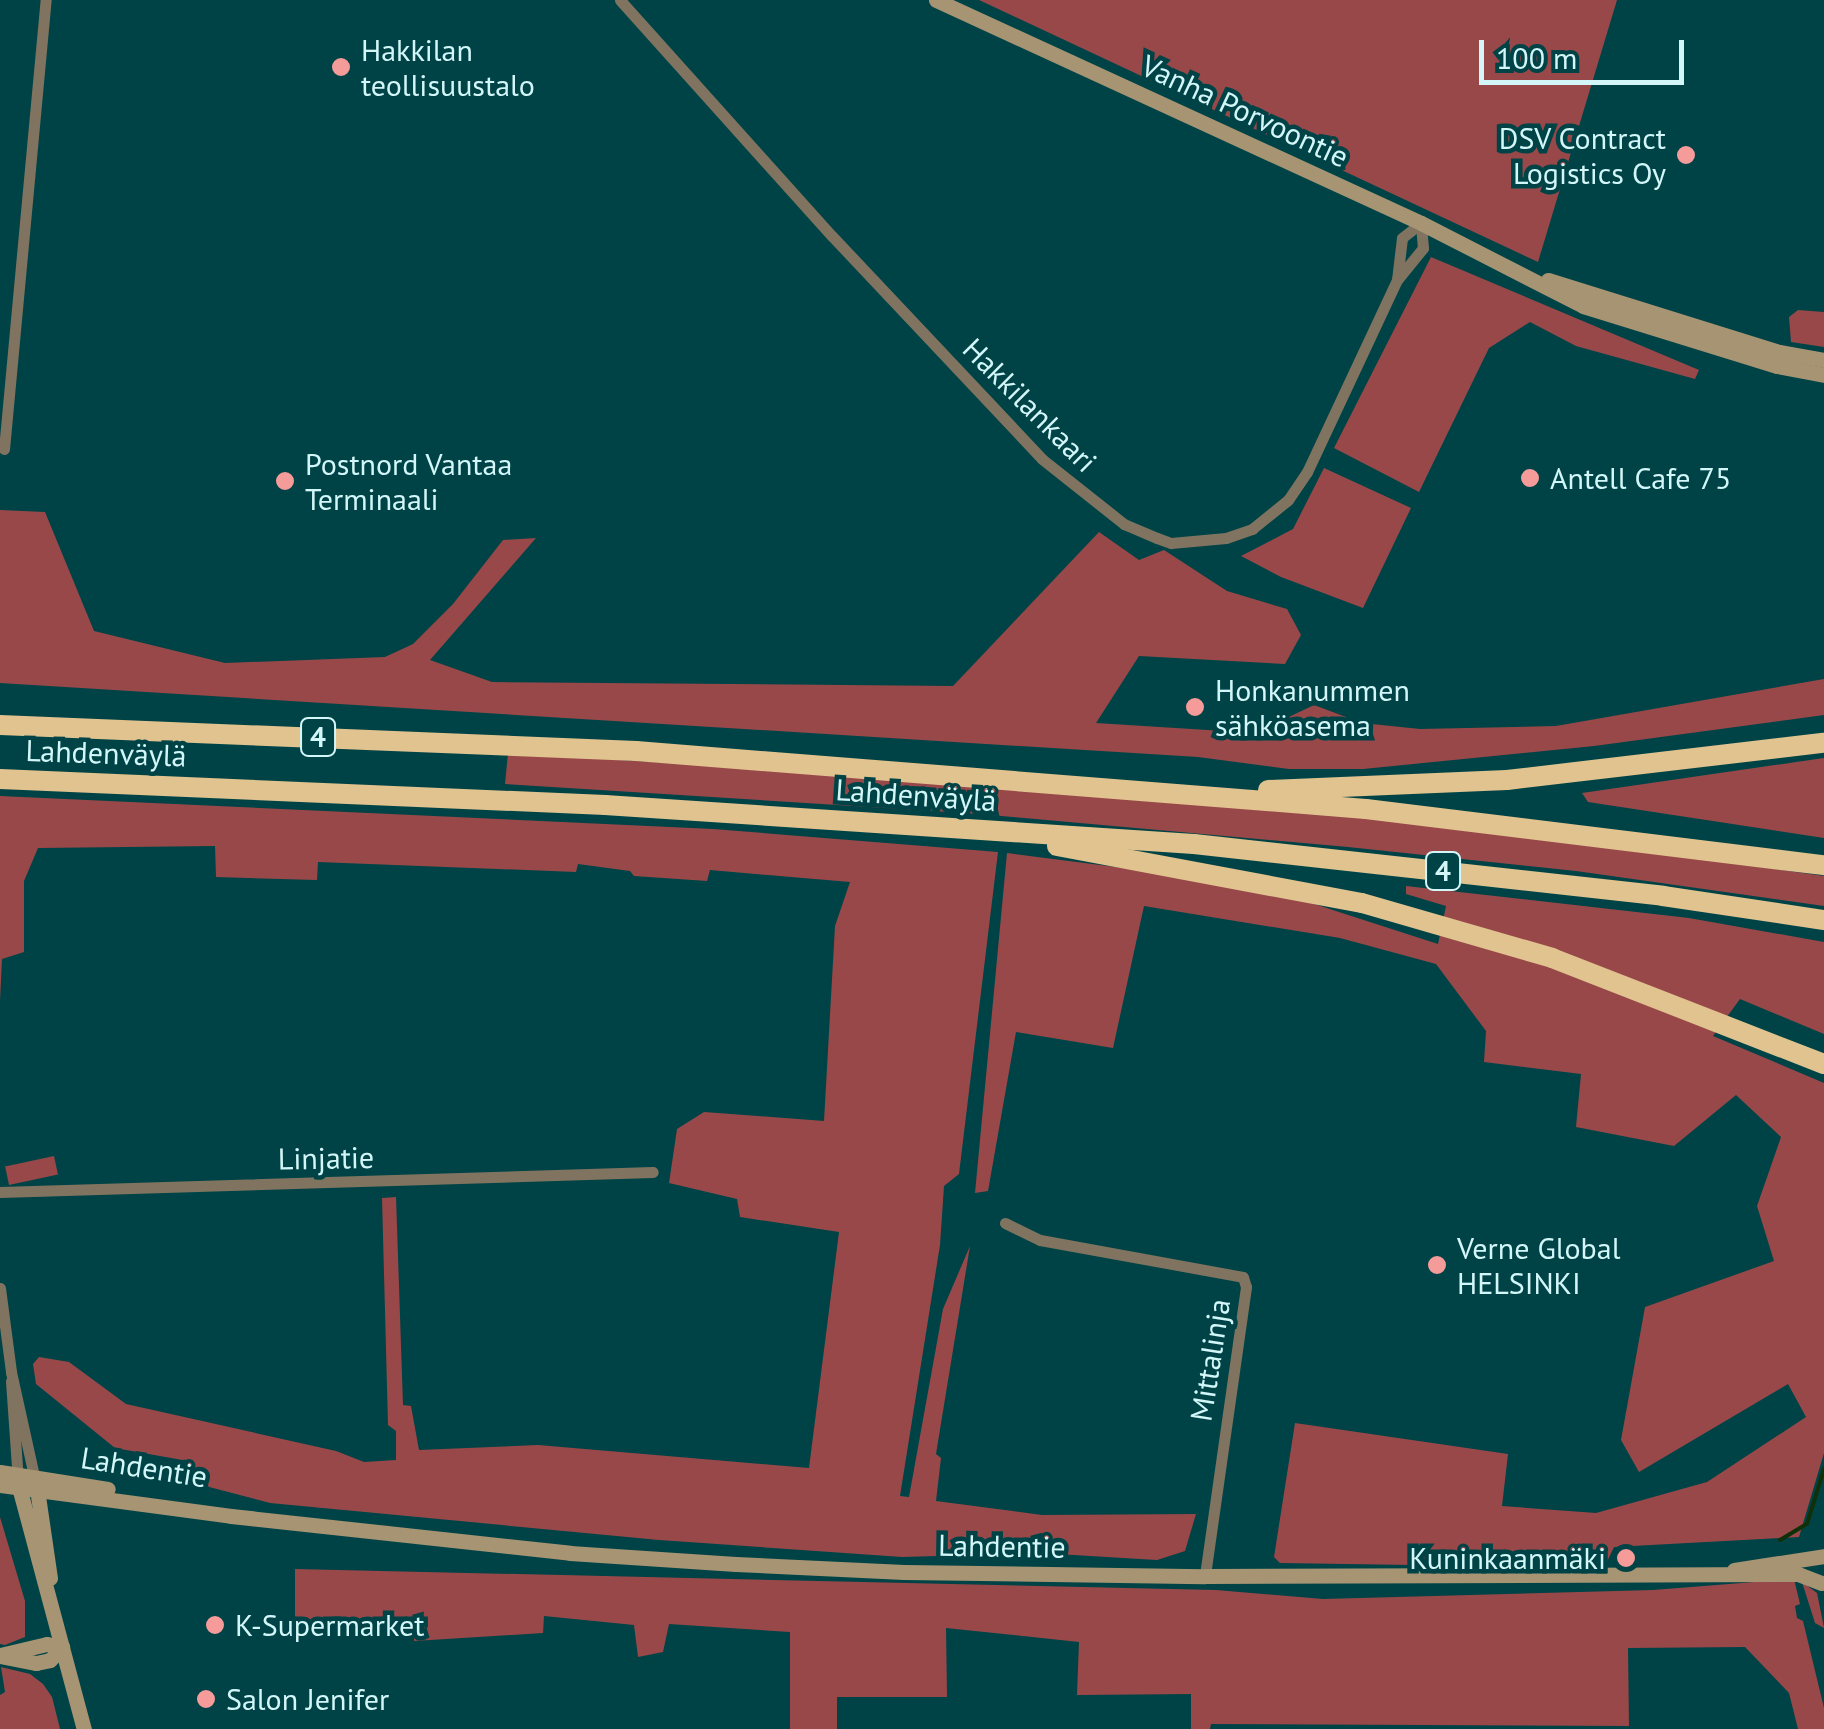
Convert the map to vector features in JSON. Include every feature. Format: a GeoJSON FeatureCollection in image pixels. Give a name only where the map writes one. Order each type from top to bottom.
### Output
{"type":"FeatureCollection","features":[{"type":"Feature","properties":{"kind":"highway","name":"Lahdenväylä"},"geometry":{"type":"LineString","coordinates":[[0,725],[636,750],[1197,794],[1665,842],[1824,864]]}},
{"type":"Feature","properties":{"kind":"highway"},"geometry":{"type":"LineString","coordinates":[[1197,794],[1507,780],[1824,743]]}},
{"type":"Feature","properties":{"kind":"highway","name":"Lahdenväylä"},"geometry":{"type":"LineString","coordinates":[[0,779],[605,804],[1194,844],[1662,896],[1824,920]]}},
{"type":"Feature","properties":{"kind":"highway"},"geometry":{"type":"LineString","coordinates":[[957,828],[1362,903],[1552,958],[1824,1064]]}},
{"type":"Feature","properties":{"kind":"main road","name":"Vanha Porvoontie"},"geometry":{"type":"LineString","coordinates":[[936,0],[1421,223],[1583,306],[1777,366],[1824,375]]}},
{"type":"Feature","properties":{"kind":"main road","name":"Vanha Porvoontie"},"geometry":{"type":"LineString","coordinates":[[1529,276],[1779,352],[1824,360]]}},
{"type":"Feature","properties":{"kind":"main road","name":"Lahdentie"},"geometry":{"type":"LineString","coordinates":[[0,1485],[12,1478],[280,1519],[570,1552],[736,1564],[904,1572],[1205,1576],[1798,1574],[1822,1586]]}},
{"type":"Feature","properties":{"kind":"main road"},"geometry":{"type":"LineString","coordinates":[[12,1478],[84,1729]]}},
{"type":"Feature","properties":{"kind":"main road"},"geometry":{"type":"LineString","coordinates":[[36,1483],[52,1607]]}},
{"type":"Feature","properties":{"kind":"main road","name":"Lahdentie"},"geometry":{"type":"LineString","coordinates":[[1727,1573],[1753,1564],[1824,1559]]}},
{"type":"Feature","properties":{"kind":"main road"},"geometry":{"type":"LineString","coordinates":[[1822,1586],[1824,1559]]}},
{"type":"Feature","properties":{"kind":"main road"},"geometry":{"type":"LineString","coordinates":[[0,1656],[32,1646],[62,1647]]}},
{"type":"Feature","properties":{"kind":"street"},"geometry":{"type":"LineString","coordinates":[[4,449],[46,0]]}},
{"type":"Feature","properties":{"kind":"street","name":"Hakkilankaari"},"geometry":{"type":"LineString","coordinates":[[620,0],[832,236],[1042,459],[1124,524],[1171,543],[1226,538],[1252,529],[1288,500],[1307,472],[1396,280],[1423,248],[1421,223]]}},
{"type":"Feature","properties":{"kind":"street","name":"Hakkilankaari"},"geometry":{"type":"LineString","coordinates":[[1396,280],[1402,238],[1421,223]]}},
{"type":"Feature","properties":{"kind":"street","name":"Linjatie"},"geometry":{"type":"LineString","coordinates":[[0,1192],[653,1172]]}},
{"type":"Feature","properties":{"kind":"street","name":"Mittalinja"},"geometry":{"type":"LineString","coordinates":[[1005,1223],[1040,1240],[1243,1276],[1246,1287],[1205,1576]]}},
{"type":"Feature","properties":{"kind":"street"},"geometry":{"type":"LineString","coordinates":[[0,1288],[12,1372],[36,1483]]}},
{"type":"Feature","properties":{"kind":"street"},"geometry":{"type":"LineString","coordinates":[[12,1372],[12,1478]]}},
{"type":"Feature","properties":{"kind":"shaded area"},"geometry":{"type":"Polygon","coordinates":[[[979,0],[1617,0],[1538,262],[979,0]]]}},
{"type":"Feature","properties":{"kind":"shaded area"},"geometry":{"type":"Polygon","coordinates":[[[1431,257],[1699,370],[1695,379],[1576,346],[1530,322],[1489,348],[1419,492],[1334,448],[1431,257]]]}},
{"type":"Feature","properties":{"kind":"shaded area"},"geometry":{"type":"Polygon","coordinates":[[[1798,310],[1824,312],[1824,347],[1791,342],[1789,317],[1798,310]]]}},
{"type":"Feature","properties":{"kind":"shaded area"},"geometry":{"type":"Polygon","coordinates":[[[1324,468],[1411,508],[1363,608],[1281,577],[1241,556],[1293,529],[1324,468]]]}},
{"type":"Feature","properties":{"kind":"shaded area"},"geometry":{"type":"Polygon","coordinates":[[[0,510],[45,512],[94,631],[225,663],[385,657],[413,644],[453,604],[503,540],[536,538],[430,660],[492,682],[953,686],[1099,532],[1139,560],[1164,550],[1227,591],[1287,609],[1301,635],[1285,664],[1139,656],[1096,723],[1255,733],[1314,705],[1362,723],[1420,729],[1556,726],[1824,679],[1824,715],[1594,746],[1363,769],[1289,769],[1198,757],[0,683],[0,510]]]}},
{"type":"Feature","properties":{"kind":"shaded area"},"geometry":{"type":"Polygon","coordinates":[[[508,753],[877,776],[1353,816],[1578,841],[1824,876],[1824,906],[1576,871],[1348,847],[980,814],[505,784],[508,753]]]}},
{"type":"Feature","properties":{"kind":"shaded area"},"geometry":{"type":"Polygon","coordinates":[[[1824,758],[1824,838],[1588,802],[1582,793],[1824,758]]]}},
{"type":"Feature","properties":{"kind":"shaded area"},"geometry":{"type":"Polygon","coordinates":[[[0,796],[713,829],[998,852],[959,1174],[944,1186],[940,1245],[900,1496],[909,1497],[943,1309],[970,1246],[936,1454],[941,1458],[936,1501],[1042,1515],[1196,1514],[1185,1551],[1157,1560],[1040,1553],[902,1557],[659,1540],[270,1503],[194,1483],[188,1461],[115,1448],[36,1384],[33,1364],[39,1357],[69,1362],[126,1404],[336,1451],[364,1462],[396,1460],[396,1431],[388,1425],[382,1198],[396,1197],[403,1405],[411,1406],[419,1450],[538,1445],[809,1468],[839,1232],[740,1217],[737,1199],[669,1183],[677,1129],[704,1112],[824,1121],[835,926],[850,882],[710,870],[707,881],[634,876],[630,871],[578,864],[576,872],[318,862],[317,880],[216,877],[215,846],[38,848],[24,881],[24,952],[2,959],[0,1001],[0,796]]]}},
{"type":"Feature","properties":{"kind":"shaded area"},"geometry":{"type":"Polygon","coordinates":[[[1007,853],[1147,871],[1308,902],[1438,944],[1446,906],[1406,894],[1406,886],[1689,918],[1824,942],[1824,1034],[1740,999],[1713,1036],[1824,1083],[1824,1453],[1799,1537],[1614,1547],[1604,1568],[1280,1563],[1274,1557],[1295,1423],[1508,1454],[1502,1506],[1596,1513],[1707,1482],[1806,1417],[1788,1384],[1639,1472],[1621,1440],[1645,1307],[1774,1261],[1757,1206],[1781,1137],[1736,1095],[1674,1146],[1576,1127],[1581,1074],[1484,1062],[1486,1031],[1436,964],[1340,938],[1144,906],[1113,1048],[1016,1032],[988,1191],[975,1193],[1007,853]]]}},
{"type":"Feature","properties":{"kind":"shaded area"},"geometry":{"type":"Polygon","coordinates":[[[54,1156],[58,1175],[9,1185],[5,1166],[54,1156]]]}},
{"type":"Feature","properties":{"kind":"shaded area"},"geometry":{"type":"Polygon","coordinates":[[[0,1517],[25,1601],[25,1637],[5,1645],[0,1644],[0,1517]]]}},
{"type":"Feature","properties":{"kind":"shaded area"},"geometry":{"type":"Polygon","coordinates":[[[295,1569],[1216,1590],[1323,1599],[1653,1590],[1794,1579],[1800,1604],[1795,1606],[1797,1618],[1803,1621],[1824,1708],[1824,1729],[1798,1729],[1789,1693],[1745,1647],[1628,1648],[1629,1726],[1211,1724],[1210,1729],[1191,1729],[1191,1694],[1077,1695],[1079,1642],[946,1628],[947,1697],[837,1697],[837,1729],[790,1729],[790,1632],[669,1624],[663,1652],[638,1657],[634,1625],[544,1616],[543,1633],[414,1641],[414,1627],[295,1621],[295,1569]]]}},
{"type":"Feature","properties":{"kind":"shaded area"},"geometry":{"type":"Polygon","coordinates":[[[1802,1582],[1817,1593],[1824,1628],[1815,1623],[1802,1582]]]}},
{"type":"Feature","properties":{"kind":"shaded area"},"geometry":{"type":"Polygon","coordinates":[[[1,1667],[30,1674],[43,1684],[52,1697],[60,1729],[0,1729],[0,1695],[5,1692],[1,1667]]]}},
{"type":"Feature","properties":{"kind":"waterway"},"geometry":{"type":"LineString","coordinates":[[1780,1540],[1807,1524],[1824,1469]]}},
{"type":"Feature","properties":{"kind":"place","name":"Hakkilan teollisuustalo"},"geometry":{"type":"Point","coordinates":[341,67]}},
{"type":"Feature","properties":{"kind":"place","name":"DSV Contract Logistics Oy"},"geometry":{"type":"Point","coordinates":[1686,155]}},
{"type":"Feature","properties":{"kind":"place","name":"Antell Cafe 75"},"geometry":{"type":"Point","coordinates":[1530,478]}},
{"type":"Feature","properties":{"kind":"place","name":"Postnord Vantaa Terminaali"},"geometry":{"type":"Point","coordinates":[285,481]}},
{"type":"Feature","properties":{"kind":"place","name":"Honkanummen sähköasema"},"geometry":{"type":"Point","coordinates":[1195,707]}},
{"type":"Feature","properties":{"kind":"place","name":"Verne Global HELSINKI"},"geometry":{"type":"Point","coordinates":[1437,1265]}},
{"type":"Feature","properties":{"kind":"place","name":"Kuninkaanmäki"},"geometry":{"type":"Point","coordinates":[1626,1558]}},
{"type":"Feature","properties":{"kind":"place","name":"K-Supermarket"},"geometry":{"type":"Point","coordinates":[215,1625]}},
{"type":"Feature","properties":{"kind":"place","name":"Salon Jenifer"},"geometry":{"type":"Point","coordinates":[206,1699]}}]}
